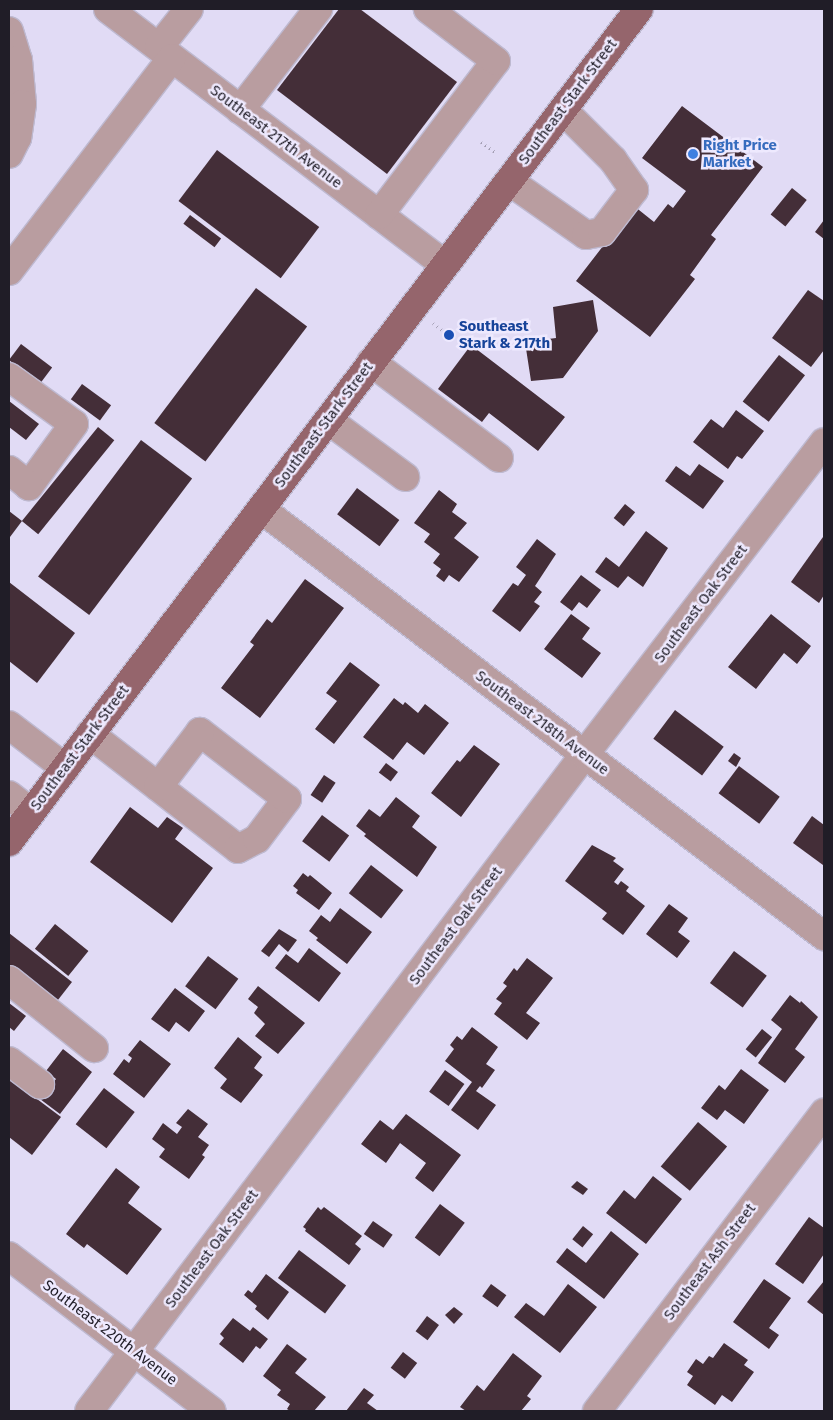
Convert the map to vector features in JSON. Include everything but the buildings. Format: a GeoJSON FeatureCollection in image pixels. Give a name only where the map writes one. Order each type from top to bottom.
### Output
{"type":"FeatureCollection","features":[{"type":"Feature","properties":{"kind":"main road","name":"Southeast Stark Street"},"geometry":{"type":"LineString","coordinates":[[9,842],[639,9]]}},
{"type":"Feature","properties":{"kind":"street"},"geometry":{"type":"LineString","coordinates":[[9,26],[11,9]]}},
{"type":"Feature","properties":{"kind":"street","name":"Southeast 217th Avenue"},"geometry":{"type":"LineString","coordinates":[[108,9],[445,266]]}},
{"type":"Feature","properties":{"kind":"street"},"geometry":{"type":"LineString","coordinates":[[9,271],[166,53],[189,9]]}},
{"type":"Feature","properties":{"kind":"street"},"geometry":{"type":"LineString","coordinates":[[240,110],[318,9]]}},
{"type":"Feature","properties":{"kind":"street"},"geometry":{"type":"LineString","coordinates":[[379,215],[496,61],[428,9]]}},
{"type":"Feature","properties":{"kind":"street"},"geometry":{"type":"LineString","coordinates":[[9,30],[18,60],[15,103],[18,138],[9,154]]}},
{"type":"Feature","properties":{"kind":"street"},"geometry":{"type":"LineString","coordinates":[[509,180],[586,235],[602,232],[634,190],[613,160],[563,110]]}},
{"type":"Feature","properties":{"kind":"street"},"geometry":{"type":"LineString","coordinates":[[371,362],[499,458]]}},
{"type":"Feature","properties":{"kind":"street"},"geometry":{"type":"LineString","coordinates":[[9,377],[74,424],[30,486],[9,470]]}},
{"type":"Feature","properties":{"kind":"street"},"geometry":{"type":"LineString","coordinates":[[328,420],[405,477]]}},
{"type":"Feature","properties":{"kind":"street","name":"Southeast Oak Street"},"geometry":{"type":"LineString","coordinates":[[89,1411],[584,755],[824,442]]}},
{"type":"Feature","properties":{"kind":"street","name":"Southeast 218th Avenue"},"geometry":{"type":"LineString","coordinates":[[261,509],[824,936]]}},
{"type":"Feature","properties":{"kind":"street"},"geometry":{"type":"LineString","coordinates":[[9,725],[65,768]]}},
{"type":"Feature","properties":{"kind":"street"},"geometry":{"type":"LineString","coordinates":[[90,734],[158,787],[238,849],[257,839],[287,799],[200,732],[158,787]]}},
{"type":"Feature","properties":{"kind":"street"},"geometry":{"type":"LineString","coordinates":[[9,795],[32,812]]}},
{"type":"Feature","properties":{"kind":"street"},"geometry":{"type":"LineString","coordinates":[[9,980],[94,1048]]}},
{"type":"Feature","properties":{"kind":"street"},"geometry":{"type":"LineString","coordinates":[[9,1060],[40,1084]]}},
{"type":"Feature","properties":{"kind":"street","name":"Southeast Ash Street"},"geometry":{"type":"LineString","coordinates":[[596,1411],[824,1113]]}},
{"type":"Feature","properties":{"kind":"street","name":"Southeast 220th Avenue"},"geometry":{"type":"LineString","coordinates":[[9,1256],[212,1411]]}},
{"type":"Feature","properties":{"kind":"place","name":"Right Price Market"},"geometry":{"type":"Point","coordinates":[693,154]}},
{"type":"Feature","properties":{"kind":"place","name":"Southeast Stark & 217th"},"geometry":{"type":"Point","coordinates":[449,335]}}]}
